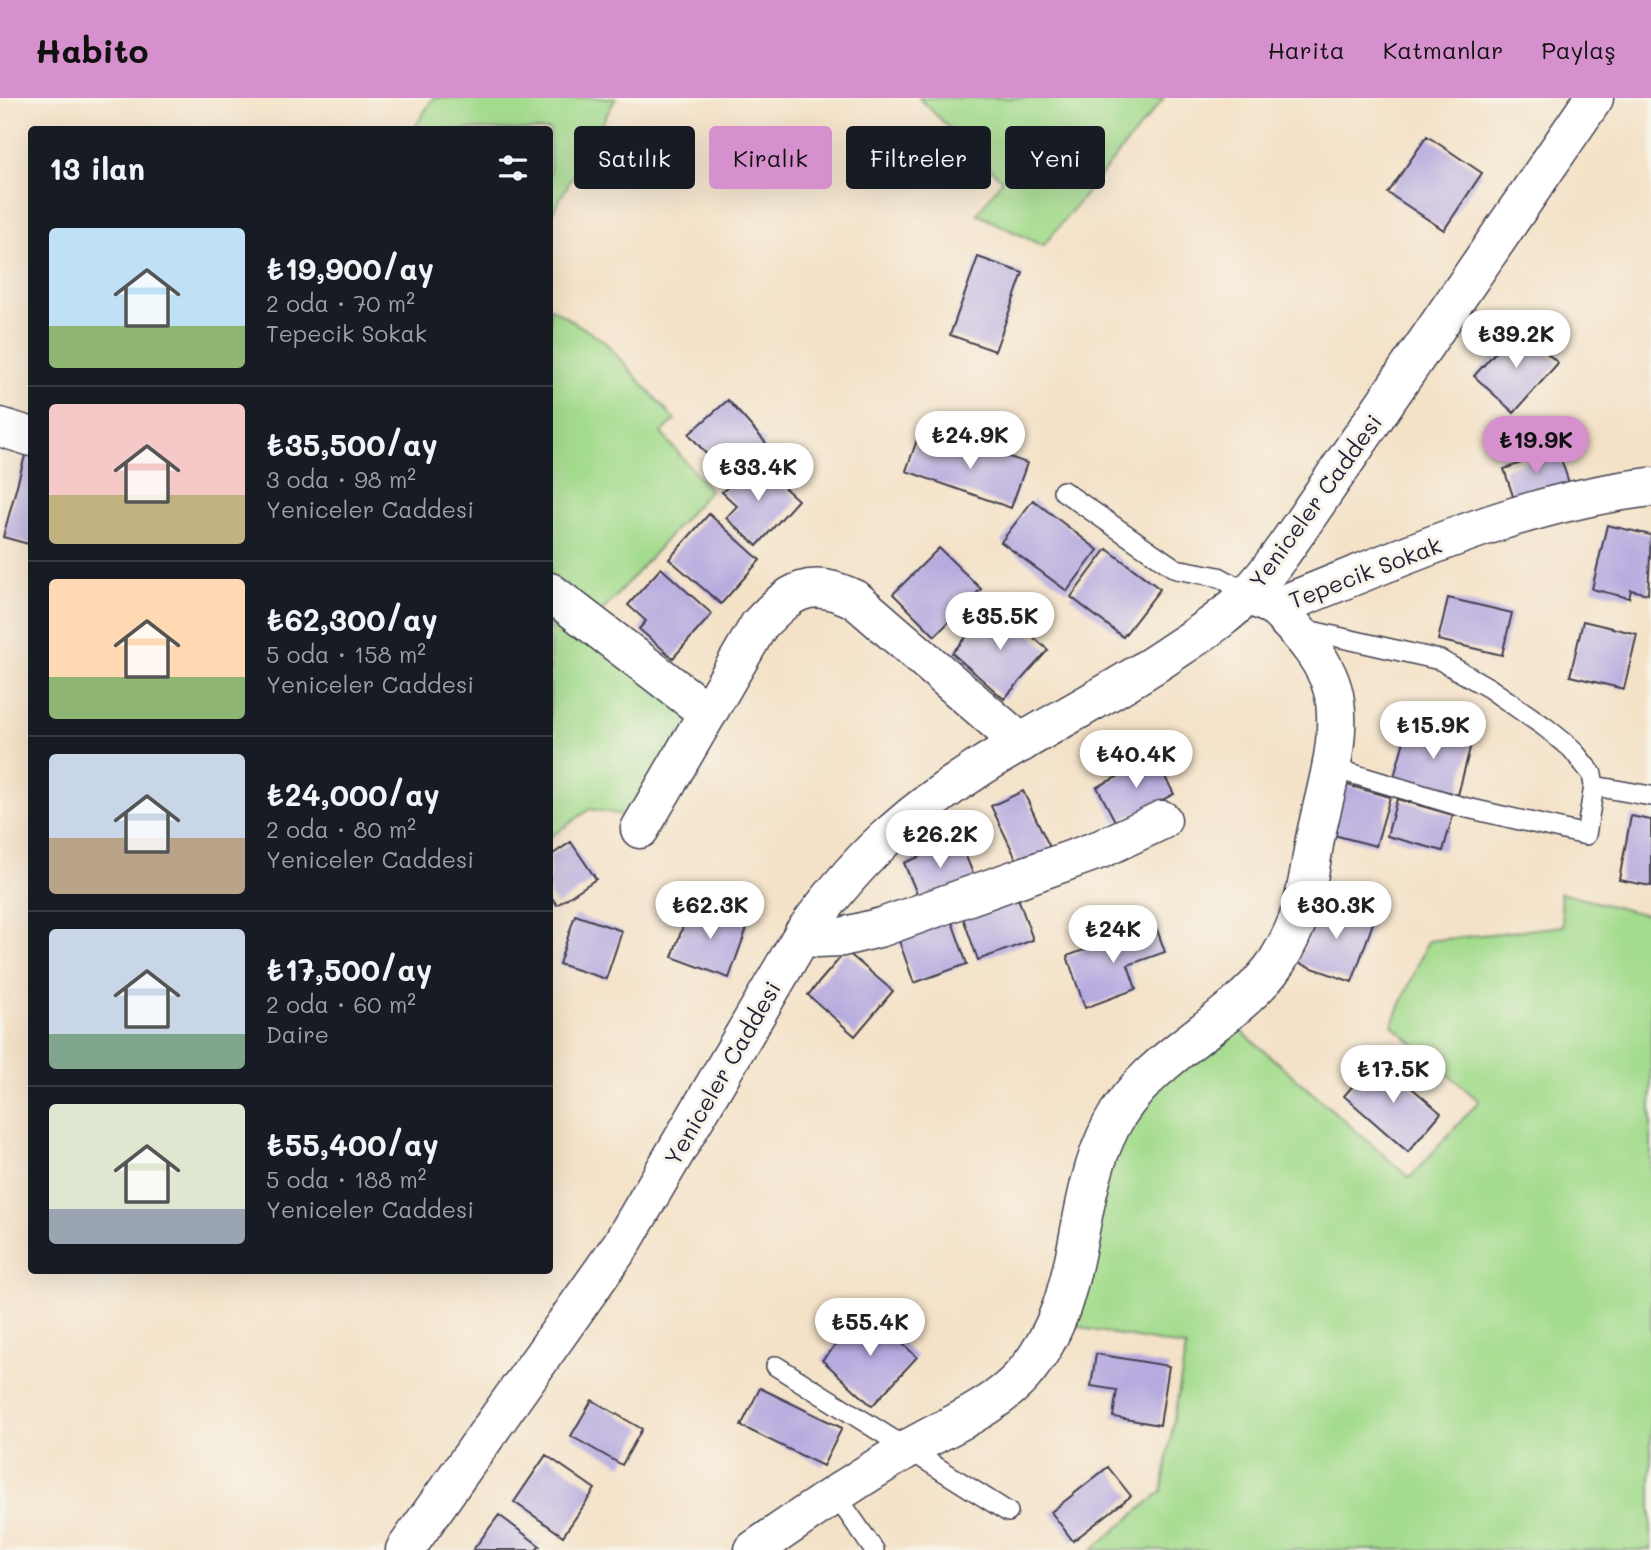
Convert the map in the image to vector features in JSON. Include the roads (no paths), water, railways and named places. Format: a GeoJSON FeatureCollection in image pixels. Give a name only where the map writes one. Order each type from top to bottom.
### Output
{"type":"FeatureCollection","features":[{"type":"Feature","properties":{"kind":"street","name":"Yeniceler Caddesi"},"geometry":{"type":"LineString","coordinates":[[405,1550],[621,1245],[803,934],[827,901],[895,830],[935,799],[1021,743],[1086,708],[1208,629],[1272,609],[1296,534],[1594,98]]}},
{"type":"Feature","properties":{"kind":"street"},"geometry":{"type":"LineString","coordinates":[[0,427],[28,436]]}},
{"type":"Feature","properties":{"kind":"street","name":"Tepecik Sokak"},"geometry":{"type":"LineString","coordinates":[[1272,609],[1541,508],[1610,491],[1651,487]]}},
{"type":"Feature","properties":{"kind":"street"},"geometry":{"type":"LineString","coordinates":[[640,829],[759,625],[783,600],[797,591],[815,587],[836,590],[856,600],[1021,743]]}},
{"type":"Feature","properties":{"kind":"street"},"geometry":{"type":"LineString","coordinates":[[553,594],[708,713]]}},
{"type":"Feature","properties":{"kind":"street"},"geometry":{"type":"LineString","coordinates":[[754,1550],[835,1494],[1009,1389],[1050,1338],[1069,1289],[1093,1177],[1113,1123],[1162,1065],[1254,989],[1285,947],[1305,892],[1330,768],[1335,733],[1335,700],[1327,675],[1272,609]]}},
{"type":"Feature","properties":{"kind":"street"},"geometry":{"type":"LineString","coordinates":[[803,934],[817,938],[842,937],[882,927],[1101,849],[1162,820]]}},
{"type":"Feature","properties":{"kind":"lane"},"geometry":{"type":"LineString","coordinates":[[1063,491],[1176,569],[1219,577],[1272,609],[1440,660],[1463,672],[1571,748],[1592,774],[1594,786],[1586,835],[1463,807],[1330,768]]}},
{"type":"Feature","properties":{"kind":"lane"},"geometry":{"type":"LineString","coordinates":[[1594,786],[1651,796]]}},
{"type":"Feature","properties":{"kind":"lane"},"geometry":{"type":"LineString","coordinates":[[776,1366],[1008,1512]]}},
{"type":"Feature","properties":{"kind":"lane"},"geometry":{"type":"LineString","coordinates":[[835,1494],[874,1550]]}}]}
